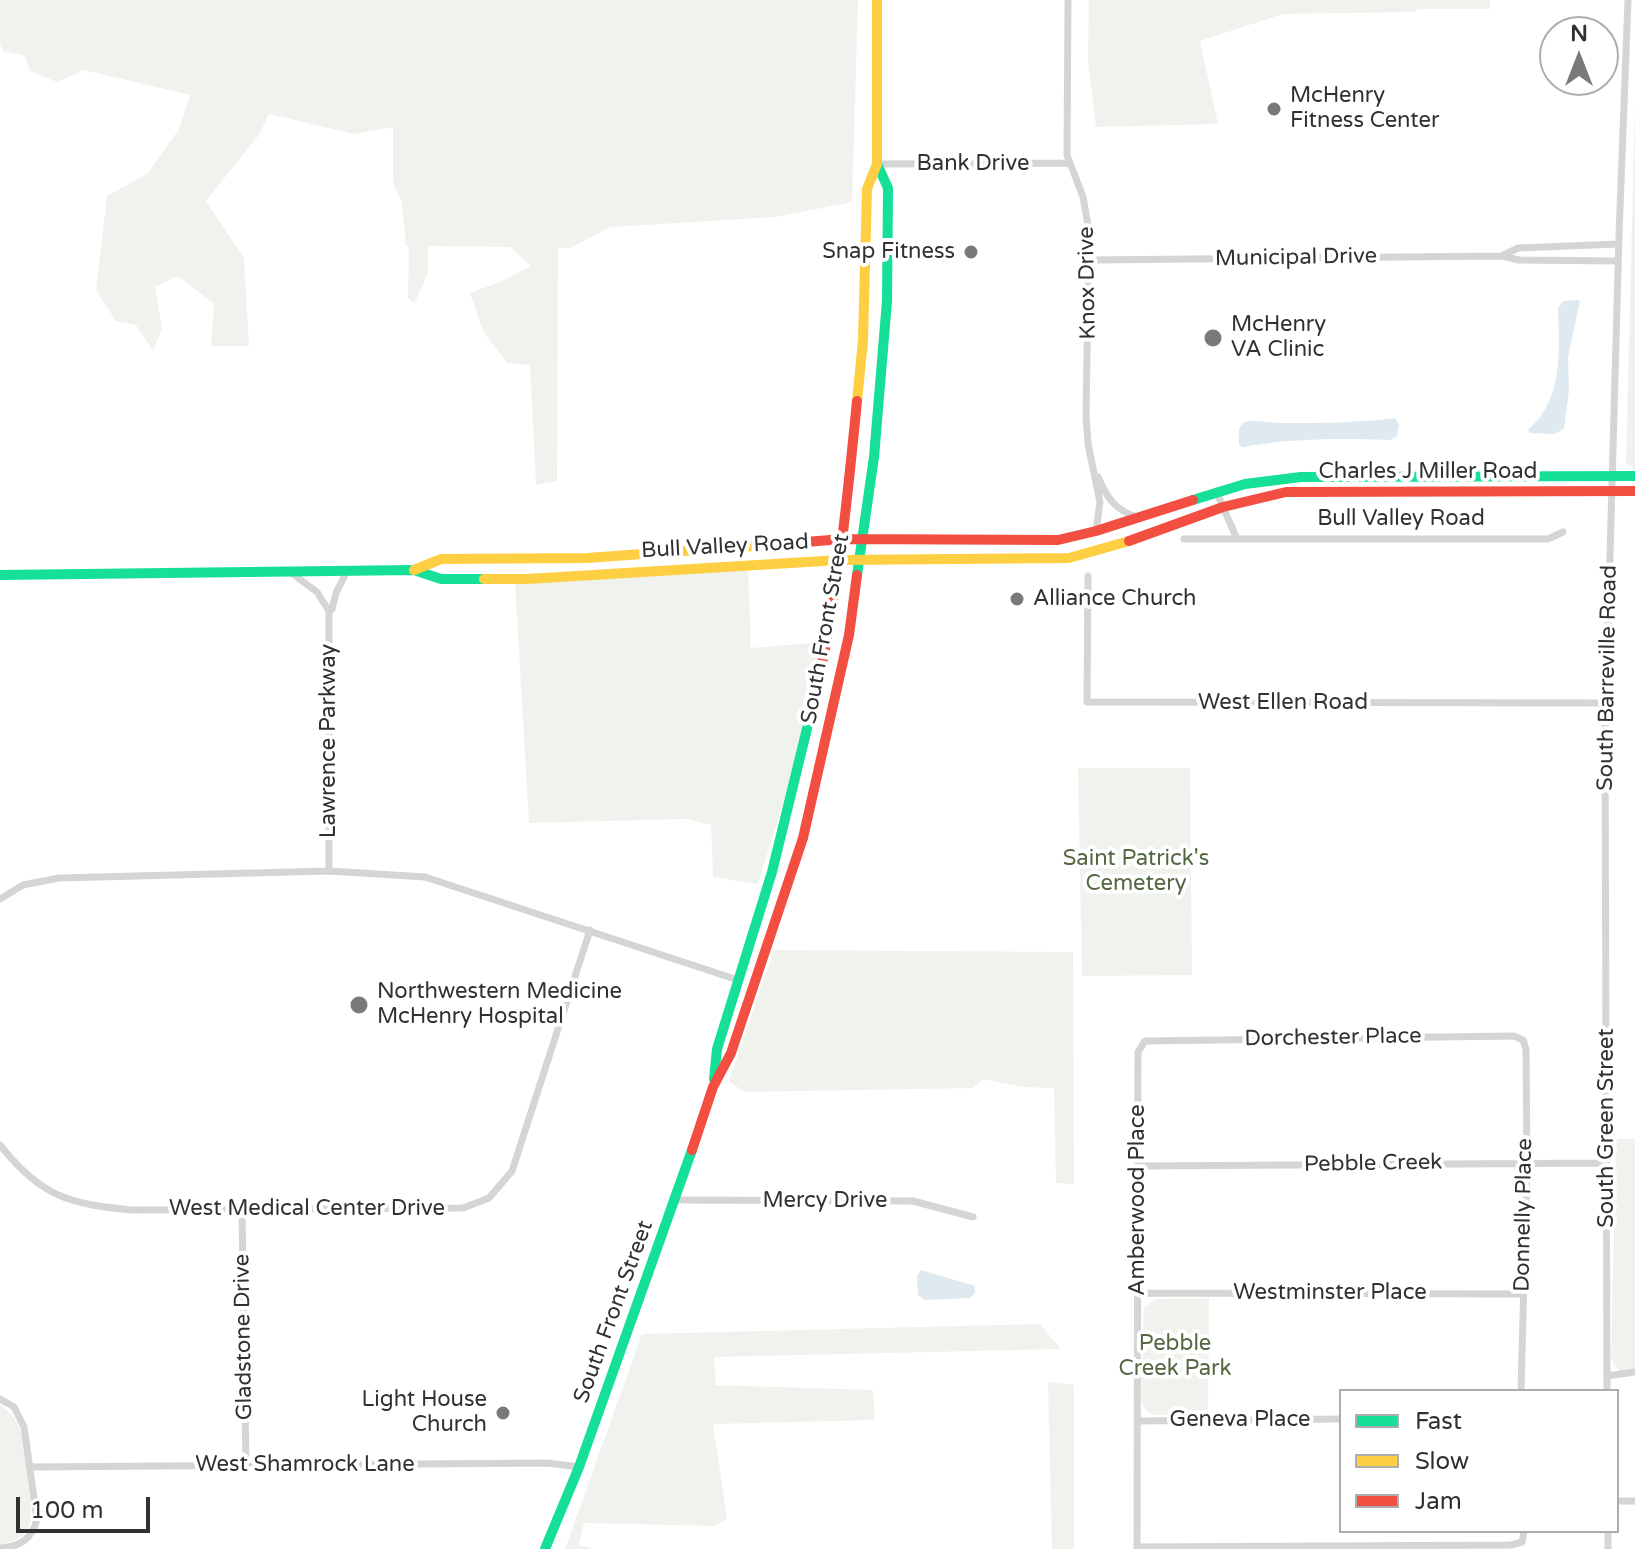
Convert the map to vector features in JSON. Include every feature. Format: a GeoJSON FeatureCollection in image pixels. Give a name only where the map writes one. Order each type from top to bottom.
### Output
{"type":"FeatureCollection","features":[{"type":"Feature","properties":{"kind":"street","name":"South Front Street"},"geometry":{"type":"LineString","coordinates":[[713,1087],[717,1049],[772,872],[810,723],[825,655],[840,560],[863,340],[867,189],[877,164],[877,0]]}},
{"type":"Feature","properties":{"kind":"street","name":"Knox Drive"},"geometry":{"type":"LineString","coordinates":[[1068,0],[1068,163],[1083,197],[1089,231],[1086,416],[1088,444],[1101,508],[1096,531]]}},
{"type":"Feature","properties":{"kind":"street"},"geometry":{"type":"LineString","coordinates":[[1613,491],[1628,0]]}},
{"type":"Feature","properties":{"kind":"street","name":"Bank Drive"},"geometry":{"type":"LineString","coordinates":[[877,164],[1068,163]]}},
{"type":"Feature","properties":{"kind":"street","name":"South Front Street"},"geometry":{"type":"LineString","coordinates":[[545,1549],[579,1467],[713,1087],[731,1053],[803,838],[849,635],[864,538],[887,301],[888,188],[877,164]]}},
{"type":"Feature","properties":{"kind":"street","name":"Municipal Drive"},"geometry":{"type":"LineString","coordinates":[[1502,256],[1518,248],[1619,244]]}},
{"type":"Feature","properties":{"kind":"street","name":"Municipal Drive"},"geometry":{"type":"LineString","coordinates":[[1090,260],[1502,256],[1519,260],[1618,261]]}},
{"type":"Feature","properties":{"kind":"street","name":"Knox Drive"},"geometry":{"type":"LineString","coordinates":[[1095,472],[1111,502],[1137,517]]}},
{"type":"Feature","properties":{"kind":"street"},"geometry":{"type":"LineString","coordinates":[[1613,476],[1635,476]]}},
{"type":"Feature","properties":{"kind":"street","name":"Bull Valley Road"},"geometry":{"type":"LineString","coordinates":[[414,570],[441,559],[587,558],[864,538],[1058,540],[1096,531],[1216,491],[1301,477],[1613,476]]}},
{"type":"Feature","properties":{"kind":"street"},"geometry":{"type":"LineString","coordinates":[[1216,491],[1237,539]]}},
{"type":"Feature","properties":{"kind":"street","name":"South Barreville Road"},"geometry":{"type":"LineString","coordinates":[[1606,866],[1606,703],[1613,491]]}},
{"type":"Feature","properties":{"kind":"street","name":"Charles J Miller Road"},"geometry":{"type":"LineString","coordinates":[[1223,507],[1286,492],[1635,491]]}},
{"type":"Feature","properties":{"kind":"street","name":"Bull Valley Road"},"geometry":{"type":"LineString","coordinates":[[0,575],[414,570],[441,579],[527,579],[840,560],[1069,558],[1132,540],[1223,507]]}},
{"type":"Feature","properties":{"kind":"street","name":"Bull Valley Road"},"geometry":{"type":"LineString","coordinates":[[1184,539],[1548,539],[1563,532]]}},
{"type":"Feature","properties":{"kind":"street","name":"Lawrence Parkway"},"geometry":{"type":"LineString","coordinates":[[329,871],[329,611],[347,571]]}},
{"type":"Feature","properties":{"kind":"street"},"geometry":{"type":"LineString","coordinates":[[290,572],[317,592],[329,611]]}},
{"type":"Feature","properties":{"kind":"street","name":"West Ellen Road"},"geometry":{"type":"LineString","coordinates":[[1088,576],[1087,702],[1606,703]]}},
{"type":"Feature","properties":{"kind":"street","name":"South Green Street"},"geometry":{"type":"LineString","coordinates":[[1606,866],[1607,1389]]}},
{"type":"Feature","properties":{"kind":"street"},"geometry":{"type":"LineString","coordinates":[[0,899],[23,885],[59,878],[329,871],[425,877],[738,980]]}},
{"type":"Feature","properties":{"kind":"street","name":"West Medical Center Drive"},"geometry":{"type":"LineString","coordinates":[[0,1145],[22,1172],[56,1196],[95,1206],[132,1210],[463,1208],[489,1198],[512,1171],[590,930]]}},
{"type":"Feature","properties":{"kind":"street","name":"Dorchester Place"},"geometry":{"type":"LineString","coordinates":[[1141,1044],[1151,1040],[1514,1036],[1523,1040]]}},
{"type":"Feature","properties":{"kind":"street","name":"Donnelly Place"},"geometry":{"type":"LineString","coordinates":[[1521,1389],[1527,1163],[1526,1049],[1523,1040]]}},
{"type":"Feature","properties":{"kind":"street","name":"Amberwood Place"},"geometry":{"type":"LineString","coordinates":[[1137,1548],[1138,1052],[1141,1044]]}},
{"type":"Feature","properties":{"kind":"street","name":"Pebble Creek"},"geometry":{"type":"LineString","coordinates":[[1139,1166],[1607,1163]]}},
{"type":"Feature","properties":{"kind":"street","name":"Mercy Drive"},"geometry":{"type":"LineString","coordinates":[[675,1200],[913,1201],[973,1217]]}},
{"type":"Feature","properties":{"kind":"street","name":"Gladstone Drive"},"geometry":{"type":"LineString","coordinates":[[242,1209],[246,1465]]}},
{"type":"Feature","properties":{"kind":"street","name":"Westminster Place"},"geometry":{"type":"LineString","coordinates":[[1138,1293],[1522,1294]]}},
{"type":"Feature","properties":{"kind":"street"},"geometry":{"type":"LineString","coordinates":[[1607,1376],[1635,1372]]}},
{"type":"Feature","properties":{"kind":"street"},"geometry":{"type":"LineString","coordinates":[[0,1399],[14,1407],[22,1421],[37,1519],[34,1529],[21,1544],[0,1548]]}},
{"type":"Feature","properties":{"kind":"street","name":"Geneva Place"},"geometry":{"type":"LineString","coordinates":[[1138,1421],[1339,1419]]}},
{"type":"Feature","properties":{"kind":"street","name":"West Shamrock Lane"},"geometry":{"type":"LineString","coordinates":[[31,1467],[548,1463],[579,1467]]}},
{"type":"Feature","properties":{"kind":"street"},"geometry":{"type":"LineString","coordinates":[[1137,1548],[1516,1545],[1522,1542],[1524,1533]]}},
{"type":"Feature","properties":{"kind":"green space"},"geometry":{"type":"Polygon","coordinates":[[[0,0],[858,0],[852,202],[776,217],[611,227],[570,248],[558,248],[557,481],[536,485],[530,365],[507,363],[484,333],[470,293],[531,266],[510,247],[428,246],[428,273],[414,304],[408,298],[409,246],[406,246],[402,203],[393,183],[393,127],[354,134],[269,114],[259,135],[206,201],[244,258],[249,346],[211,346],[214,304],[178,276],[155,287],[162,329],[153,351],[136,325],[116,321],[96,291],[107,196],[148,173],[179,129],[190,95],[84,70],[57,82],[30,71],[25,56],[3,51],[0,44],[0,0]]]}},
{"type":"Feature","properties":{"kind":"green space"},"geometry":{"type":"Polygon","coordinates":[[[1089,0],[1490,0],[1490,9],[1283,14],[1200,41],[1218,124],[1096,127],[1088,60],[1089,0]]]}},
{"type":"Feature","properties":{"kind":"green space"},"geometry":{"type":"Polygon","coordinates":[[[1635,102],[1635,470],[1626,463],[1635,102]]]}},
{"type":"Feature","properties":{"kind":"green space"},"geometry":{"type":"Polygon","coordinates":[[[748,565],[751,648],[824,642],[814,702],[758,884],[713,877],[711,825],[686,819],[529,823],[515,582],[748,565]]]}},
{"type":"Feature","properties":{"kind":"green space","name":"Saint Patrick's Cemetery"},"geometry":{"type":"Polygon","coordinates":[[[1078,768],[1190,768],[1192,975],[1082,976],[1078,768]]]}},
{"type":"Feature","properties":{"kind":"green space"},"geometry":{"type":"Polygon","coordinates":[[[774,950],[1073,952],[1074,1184],[1056,1183],[1054,1088],[1023,1087],[983,1079],[973,1088],[744,1092],[729,1081],[774,950]]]}},
{"type":"Feature","properties":{"kind":"green space"},"geometry":{"type":"Polygon","coordinates":[[[1616,1139],[1635,1139],[1635,1372],[1622,1375],[1611,1359],[1616,1139]]]}},
{"type":"Feature","properties":{"kind":"green space","name":"Pebble Creek Park"},"geometry":{"type":"Polygon","coordinates":[[[1209,1298],[1208,1415],[1154,1415],[1145,1409],[1141,1401],[1144,1308],[1155,1299],[1209,1298]]]}},
{"type":"Feature","properties":{"kind":"green space"},"geometry":{"type":"Polygon","coordinates":[[[1040,1324],[1061,1349],[714,1357],[716,1385],[873,1390],[875,1420],[713,1424],[727,1519],[716,1526],[584,1523],[579,1545],[594,1549],[565,1549],[642,1334],[1040,1324]]]}},
{"type":"Feature","properties":{"kind":"green space"},"geometry":{"type":"Polygon","coordinates":[[[1048,1382],[1074,1385],[1074,1549],[1052,1549],[1048,1382]]]}},
{"type":"Feature","properties":{"kind":"green space"},"geometry":{"type":"Polygon","coordinates":[[[0,1405],[12,1415],[20,1429],[27,1462],[31,1517],[22,1536],[0,1544],[0,1405]]]}},
{"type":"Feature","properties":{"kind":"shaded area"},"geometry":{"type":"Polygon","coordinates":[[[1563,301],[1580,301],[1568,357],[1569,390],[1564,429],[1554,434],[1530,433],[1528,430],[1540,417],[1554,389],[1558,358],[1558,308],[1563,301]]]}},
{"type":"Feature","properties":{"kind":"shaded area"},"geometry":{"type":"Polygon","coordinates":[[[1395,418],[1399,425],[1397,436],[1390,440],[1316,439],[1239,445],[1239,429],[1244,422],[1338,422],[1395,418]]]}},
{"type":"Feature","properties":{"kind":"shaded area"},"geometry":{"type":"Polygon","coordinates":[[[921,1270],[975,1286],[975,1293],[970,1298],[924,1300],[918,1295],[917,1276],[921,1270]]]}},
{"type":"Feature","properties":{"kind":"traffic: fast"},"geometry":{"type":"LineString","coordinates":[[857,575],[874,457],[887,301],[888,188],[877,164]]}},
{"type":"Feature","properties":{"kind":"traffic: fast"},"geometry":{"type":"LineString","coordinates":[[1193,500],[1245,484],[1301,477],[1635,476]]}},
{"type":"Feature","properties":{"kind":"traffic: fast"},"geometry":{"type":"LineString","coordinates":[[0,575],[414,570],[441,579],[484,579]]}},
{"type":"Feature","properties":{"kind":"traffic: fast"},"geometry":{"type":"LineString","coordinates":[[714,1079],[717,1049],[772,872],[813,704]]}},
{"type":"Feature","properties":{"kind":"traffic: fast"},"geometry":{"type":"LineString","coordinates":[[545,1549],[579,1467],[692,1150]]}},
{"type":"Feature","properties":{"kind":"traffic: slow"},"geometry":{"type":"LineString","coordinates":[[857,401],[863,340],[867,189],[877,164],[877,0]]}},
{"type":"Feature","properties":{"kind":"traffic: slow"},"geometry":{"type":"LineString","coordinates":[[484,579],[840,560],[1069,558],[1129,541]]}},
{"type":"Feature","properties":{"kind":"traffic: slow"},"geometry":{"type":"LineString","coordinates":[[414,570],[441,559],[587,558],[767,545]]}},
{"type":"Feature","properties":{"kind":"traffic: jam"},"geometry":{"type":"LineString","coordinates":[[813,704],[835,592],[857,401]]}},
{"type":"Feature","properties":{"kind":"traffic: jam"},"geometry":{"type":"LineString","coordinates":[[1129,541],[1223,507],[1286,492],[1635,491]]}},
{"type":"Feature","properties":{"kind":"traffic: jam"},"geometry":{"type":"LineString","coordinates":[[767,545],[843,539],[1058,540],[1193,500]]}},
{"type":"Feature","properties":{"kind":"traffic: jam"},"geometry":{"type":"LineString","coordinates":[[692,1150],[713,1087],[731,1053],[803,838],[849,635],[857,575]]}},
{"type":"Feature","properties":{"kind":"place","name":"McHenry Fitness Center"},"geometry":{"type":"Point","coordinates":[1274,109]}},
{"type":"Feature","properties":{"kind":"place","name":"Snap Fitness"},"geometry":{"type":"Point","coordinates":[971,252]}},
{"type":"Feature","properties":{"kind":"place","name":"McHenry VA Clinic"},"geometry":{"type":"Point","coordinates":[1213,338]}},
{"type":"Feature","properties":{"kind":"place","name":"Alliance Church"},"geometry":{"type":"Point","coordinates":[1017,599]}},
{"type":"Feature","properties":{"kind":"place","name":"Northwestern Medicine McHenry Hospital"},"geometry":{"type":"Point","coordinates":[359,1005]}},
{"type":"Feature","properties":{"kind":"place","name":"Light House Church"},"geometry":{"type":"Point","coordinates":[503,1413]}}]}
